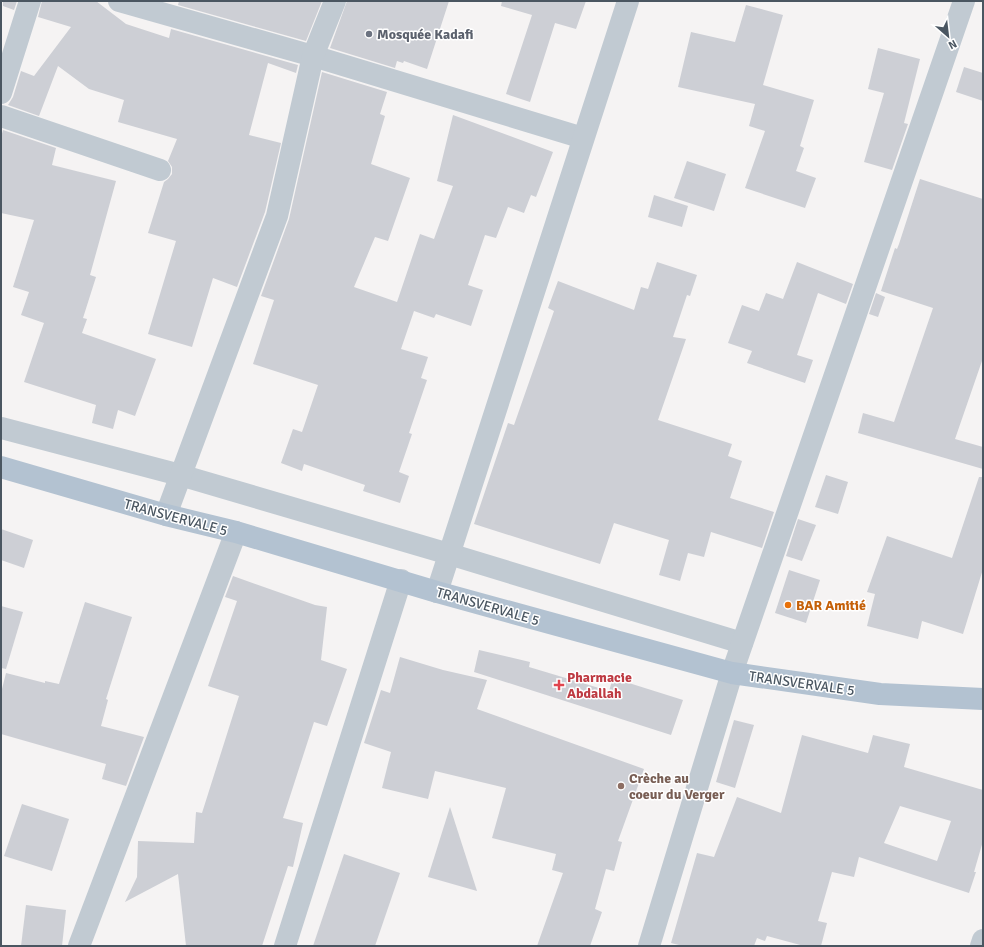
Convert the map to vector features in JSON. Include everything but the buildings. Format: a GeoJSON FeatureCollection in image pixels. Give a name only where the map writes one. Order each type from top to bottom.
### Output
{"type":"FeatureCollection","features":[{"type":"Feature","properties":{"kind":"main road","name":"TRANSVERVALE 5"},"geometry":{"type":"LineString","coordinates":[[1,467],[166,515],[236,532],[401,580],[437,592],[732,673],[880,694],[983,699]]}},
{"type":"Feature","properties":{"kind":"street"},"geometry":{"type":"LineString","coordinates":[[1,93],[30,1]]}},
{"type":"Feature","properties":{"kind":"street"},"geometry":{"type":"LineString","coordinates":[[119,1],[313,56],[583,138]]}},
{"type":"Feature","properties":{"kind":"street"},"geometry":{"type":"LineString","coordinates":[[166,515],[277,216],[313,56],[335,1]]}},
{"type":"Feature","properties":{"kind":"street"},"geometry":{"type":"LineString","coordinates":[[437,592],[628,1]]}},
{"type":"Feature","properties":{"kind":"street"},"geometry":{"type":"LineString","coordinates":[[649,946],[742,643],[964,1]]}},
{"type":"Feature","properties":{"kind":"street"},"geometry":{"type":"LineString","coordinates":[[1,116],[160,170]]}},
{"type":"Feature","properties":{"kind":"street"},"geometry":{"type":"LineString","coordinates":[[1,428],[180,475],[450,554],[742,643]]}},
{"type":"Feature","properties":{"kind":"street"},"geometry":{"type":"LineString","coordinates":[[79,946],[236,532]]}},
{"type":"Feature","properties":{"kind":"street"},"geometry":{"type":"LineString","coordinates":[[285,946],[401,580]]}},
{"type":"Feature","properties":{"kind":"street"},"geometry":{"type":"LineString","coordinates":[[981,946],[983,940]]}},
{"type":"Feature","properties":{"kind":"place","name":"Mosquée Kadafi"},"geometry":{"type":"Point","coordinates":[369,34]}},
{"type":"Feature","properties":{"kind":"place","name":"BAR Amitié"},"geometry":{"type":"Point","coordinates":[788,605]}},
{"type":"Feature","properties":{"kind":"place","name":"Pharmacie Abdallah"},"geometry":{"type":"Point","coordinates":[559,685]}},
{"type":"Feature","properties":{"kind":"place","name":"Crèche au coeur du Verger"},"geometry":{"type":"Point","coordinates":[621,786]}}]}
